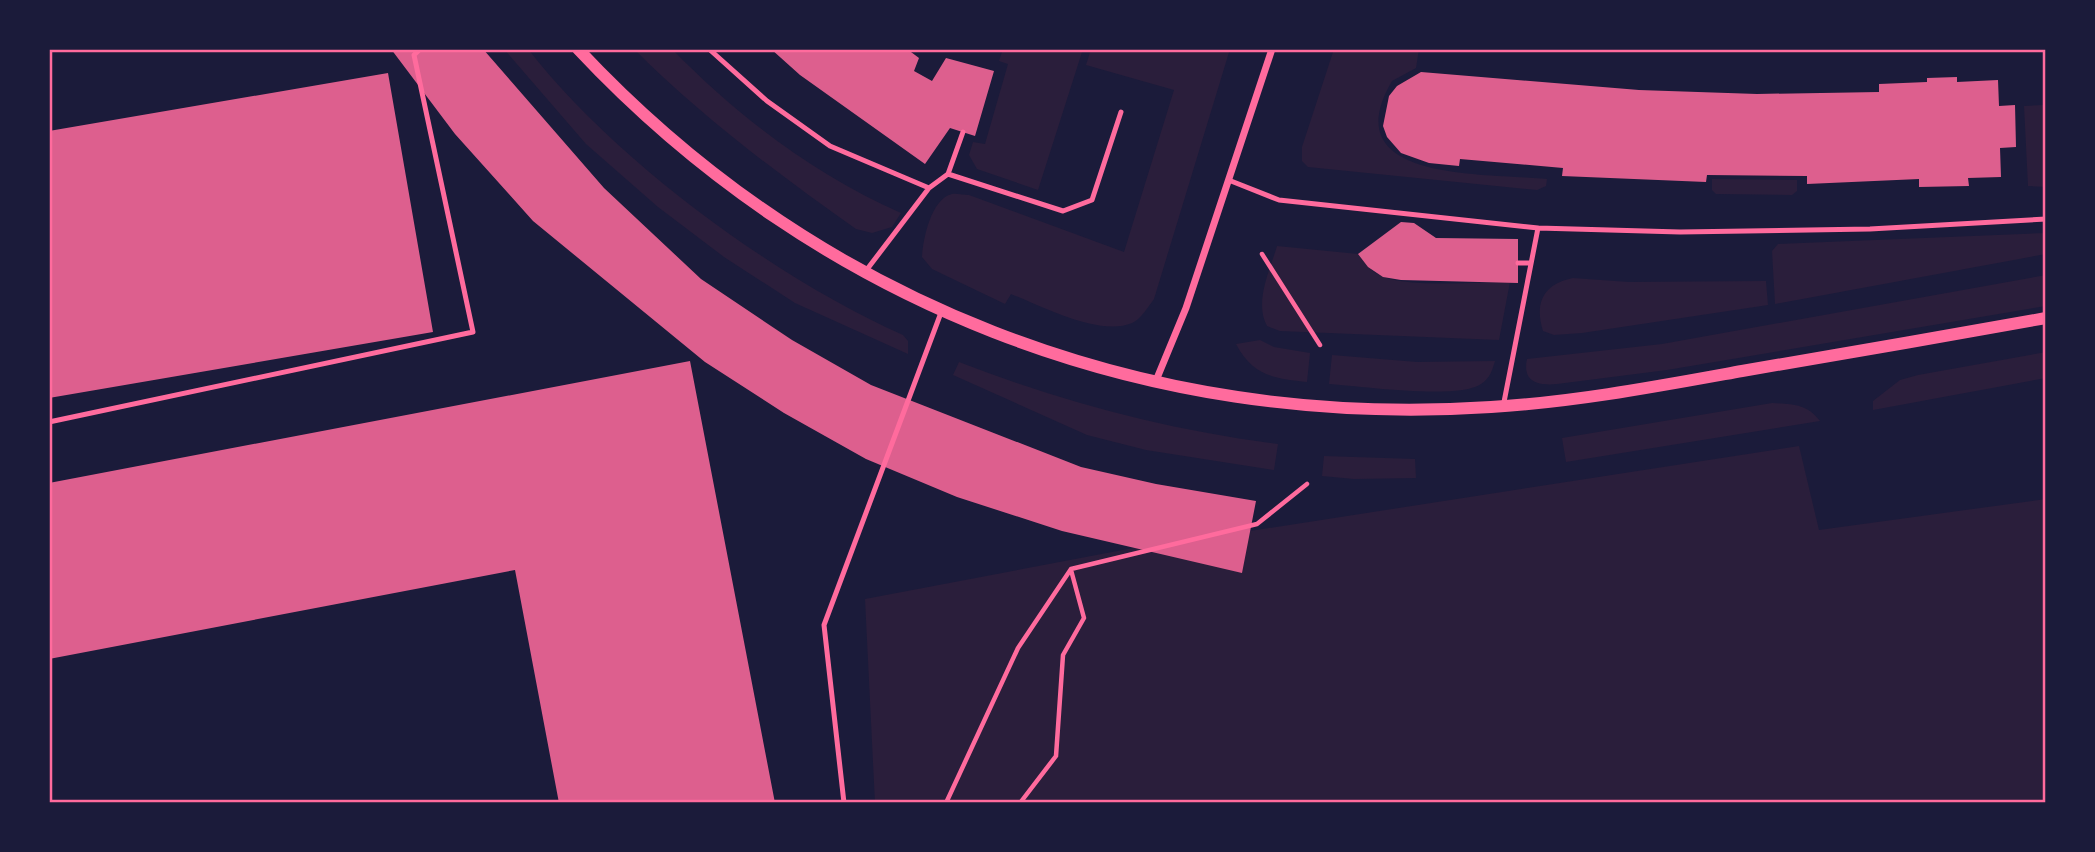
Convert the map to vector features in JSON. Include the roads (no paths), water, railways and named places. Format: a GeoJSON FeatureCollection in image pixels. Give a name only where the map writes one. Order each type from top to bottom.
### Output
{"type":"FeatureCollection","features":[{"type":"Feature","properties":{"kind":"street"},"geometry":{"type":"LineString","coordinates":[[578,49],[626,100],[758,207],[865,272],[942,310],[1053,354],[1154,384],[1219,396],[1339,407],[1422,410],[1487,408],[1572,399],[1668,384],[2046,317]]}},
{"type":"Feature","properties":{"kind":"street"},"geometry":{"type":"LineString","coordinates":[[1154,384],[1186,308],[1231,181],[1272,49]]}},
{"type":"Feature","properties":{"kind":"lane"},"geometry":{"type":"LineString","coordinates":[[49,422],[473,332],[414,55],[420,49]]}},
{"type":"Feature","properties":{"kind":"lane"},"geometry":{"type":"LineString","coordinates":[[709,49],[767,101],[830,146],[929,188]]}},
{"type":"Feature","properties":{"kind":"lane"},"geometry":{"type":"LineString","coordinates":[[948,174],[1063,211],[1092,200],[1121,112]]}},
{"type":"Feature","properties":{"kind":"lane"},"geometry":{"type":"LineString","coordinates":[[865,272],[929,188],[948,174],[962,132]]}},
{"type":"Feature","properties":{"kind":"lane"},"geometry":{"type":"LineString","coordinates":[[1231,181],[1279,200],[1538,228],[1681,232],[1870,229],[2046,219]]}},
{"type":"Feature","properties":{"kind":"lane"},"geometry":{"type":"LineString","coordinates":[[1487,408],[1506,402],[1507,379],[1538,228]]}},
{"type":"Feature","properties":{"kind":"lane"},"geometry":{"type":"LineString","coordinates":[[1518,263],[1531,263]]}},
{"type":"Feature","properties":{"kind":"lane"},"geometry":{"type":"LineString","coordinates":[[844,803],[824,625],[942,310]]}}]}
